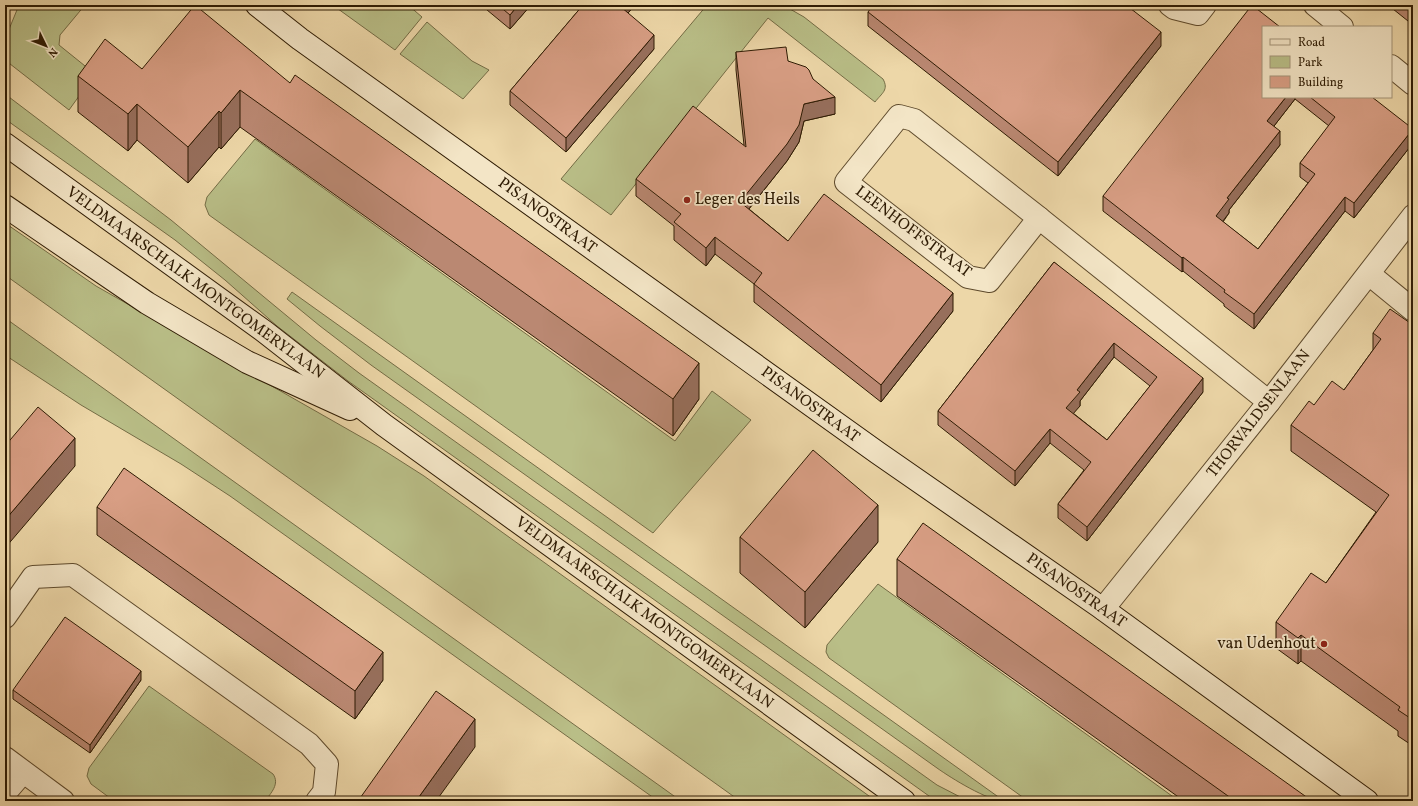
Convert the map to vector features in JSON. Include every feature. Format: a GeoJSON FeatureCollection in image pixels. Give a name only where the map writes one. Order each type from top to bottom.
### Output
{"type":"FeatureCollection","features":[{"type":"Feature","properties":{"kind":"street","name":"PISANOSTRAAT"},"geometry":{"type":"LineString","coordinates":[[257,5],[300,39],[820,411],[1103,609],[1367,801]]}},
{"type":"Feature","properties":{"kind":"street"},"geometry":{"type":"LineString","coordinates":[[1170,5],[1174,8],[1198,14],[1205,5]]}},
{"type":"Feature","properties":{"kind":"street"},"geometry":{"type":"LineString","coordinates":[[1315,5],[1341,26]]}},
{"type":"Feature","properties":{"kind":"street"},"geometry":{"type":"LineString","coordinates":[[1392,67],[1413,84]]}},
{"type":"Feature","properties":{"kind":"street","name":"LEENHOFFSTRAAT"},"geometry":{"type":"LineString","coordinates":[[1039,218],[989,281],[968,277],[846,182],[899,116],[914,120],[1039,218],[1269,402]]}},
{"type":"Feature","properties":{"kind":"street","name":"VELDMAARSCHALK MONTGOMERYLAAN"},"geometry":{"type":"LineString","coordinates":[[5,144],[265,332],[384,425],[904,801]]}},
{"type":"Feature","properties":{"kind":"street","name":"VELDMAARSCHALK MONTGOMERYLAAN"},"geometry":{"type":"LineString","coordinates":[[5,206],[147,303],[247,362],[384,425]]}},
{"type":"Feature","properties":{"kind":"street","name":"THORVALDSENLAAN"},"geometry":{"type":"LineString","coordinates":[[1103,609],[1269,402],[1413,216]]}},
{"type":"Feature","properties":{"kind":"street"},"geometry":{"type":"LineString","coordinates":[[1369,274],[1413,310]]}},
{"type":"Feature","properties":{"kind":"street"},"geometry":{"type":"LineString","coordinates":[[5,617],[33,577],[73,575],[309,744],[327,764],[324,792],[318,801]]}},
{"type":"Feature","properties":{"kind":"street"},"geometry":{"type":"LineString","coordinates":[[5,758],[63,801]]}},
{"type":"Feature","properties":{"kind":"street"},"geometry":{"type":"LineString","coordinates":[[5,793],[22,772]]}},
{"type":"Feature","properties":{"kind":"green space"},"geometry":{"type":"Polygon","coordinates":[[[19,5],[85,5],[60,35],[59,45],[95,74],[69,110],[5,60],[5,39],[19,5]]]}},
{"type":"Feature","properties":{"kind":"green space"},"geometry":{"type":"Polygon","coordinates":[[[408,5],[422,17],[395,50],[334,6],[408,5]]]}},
{"type":"Feature","properties":{"kind":"green space"},"geometry":{"type":"Polygon","coordinates":[[[707,5],[783,5],[804,17],[883,79],[885,89],[875,102],[768,18],[611,215],[561,179],[707,5]]]}},
{"type":"Feature","properties":{"kind":"green space"},"geometry":{"type":"Polygon","coordinates":[[[427,22],[472,61],[489,70],[463,99],[400,54],[427,22]]]}},
{"type":"Feature","properties":{"kind":"green space"},"geometry":{"type":"Polygon","coordinates":[[[5,94],[171,220],[316,340],[359,373],[937,785],[968,801],[936,801],[348,381],[277,326],[225,280],[175,240],[5,119],[5,94]]]}},
{"type":"Feature","properties":{"kind":"green space"},"geometry":{"type":"Polygon","coordinates":[[[255,139],[675,441],[712,391],[751,420],[653,533],[209,215],[205,205],[207,197],[255,139]]]}},
{"type":"Feature","properties":{"kind":"green space"},"geometry":{"type":"Polygon","coordinates":[[[5,223],[96,286],[377,446],[424,476],[876,801],[740,801],[5,275],[5,223]]]}},
{"type":"Feature","properties":{"kind":"green space"},"geometry":{"type":"Polygon","coordinates":[[[292,292],[1004,801],[979,793],[937,768],[371,365],[287,299],[292,292]]]}},
{"type":"Feature","properties":{"kind":"green space"},"geometry":{"type":"Polygon","coordinates":[[[5,318],[681,801],[658,801],[230,496],[181,464],[81,405],[5,355],[5,318]]]}},
{"type":"Feature","properties":{"kind":"green space"},"geometry":{"type":"Polygon","coordinates":[[[878,584],[1179,801],[1028,801],[829,658],[826,652],[827,645],[878,584]]]}},
{"type":"Feature","properties":{"kind":"green space"},"geometry":{"type":"Polygon","coordinates":[[[149,686],[273,774],[276,781],[275,785],[265,801],[114,801],[91,784],[87,776],[89,768],[149,686]]]}},
{"type":"Feature","properties":{"kind":"building"},"geometry":{"type":"Polygon","coordinates":[[[195,5],[290,83],[295,75],[699,363],[673,399],[240,90],[221,113],[219,111],[188,147],[137,104],[128,114],[78,76],[105,39],[142,69],[195,5]]]}},
{"type":"Feature","properties":{"kind":"building"},"geometry":{"type":"Polygon","coordinates":[[[498,5],[518,5],[510,15],[498,5]]]}},
{"type":"Feature","properties":{"kind":"building"},"geometry":{"type":"Polygon","coordinates":[[[583,5],[623,5],[621,7],[654,35],[566,138],[510,91],[583,5]]]}},
{"type":"Feature","properties":{"kind":"building"},"geometry":{"type":"Polygon","coordinates":[[[873,5],[1126,5],[1161,32],[1058,162],[868,12],[873,5]]]}},
{"type":"Feature","properties":{"kind":"building"},"geometry":{"type":"Polygon","coordinates":[[[1252,5],[1279,26],[1262,26],[1262,98],[1285,98],[1267,121],[1280,131],[1227,198],[1229,199],[1216,216],[1258,249],[1315,174],[1300,163],[1335,117],[1311,98],[1373,98],[1413,129],[1354,203],[1345,197],[1254,314],[1103,196],[1252,5]]]}},
{"type":"Feature","properties":{"kind":"building"},"geometry":{"type":"Polygon","coordinates":[[[1405,5],[1413,5],[1413,11],[1405,5]]]}},
{"type":"Feature","properties":{"kind":"building"},"geometry":{"type":"Polygon","coordinates":[[[786,47],[788,61],[806,67],[813,79],[835,97],[804,104],[799,125],[787,144],[740,202],[788,241],[824,194],[953,293],[881,385],[754,284],[762,273],[715,237],[706,248],[674,222],[681,214],[636,179],[693,106],[746,147],[736,52],[786,47]]]}},
{"type":"Feature","properties":{"kind":"building"},"geometry":{"type":"Polygon","coordinates":[[[1054,262],[1203,378],[1087,527],[1058,504],[1091,462],[1050,429],[1015,471],[938,411],[1054,262]],[[1114,343],[1077,390],[1080,392],[1066,408],[1107,440],[1157,377],[1114,343]]]}},
{"type":"Feature","properties":{"kind":"building"},"geometry":{"type":"Polygon","coordinates":[[[1390,309],[1413,325],[1413,720],[1398,710],[1400,707],[1301,635],[1298,638],[1276,622],[1311,573],[1326,583],[1389,495],[1291,425],[1309,401],[1314,405],[1332,381],[1344,390],[1381,339],[1373,333],[1390,309]]]}},
{"type":"Feature","properties":{"kind":"building"},"geometry":{"type":"Polygon","coordinates":[[[38,407],[75,438],[5,520],[5,446],[38,407]]]}},
{"type":"Feature","properties":{"kind":"building"},"geometry":{"type":"Polygon","coordinates":[[[813,450],[878,505],[805,592],[740,537],[813,450]]]}},
{"type":"Feature","properties":{"kind":"building"},"geometry":{"type":"Polygon","coordinates":[[[124,468],[383,652],[355,691],[97,507],[124,468]]]}},
{"type":"Feature","properties":{"kind":"building"},"geometry":{"type":"Polygon","coordinates":[[[923,523],[1312,801],[1235,801],[897,559],[923,523]]]}},
{"type":"Feature","properties":{"kind":"building"},"geometry":{"type":"Polygon","coordinates":[[[65,617],[141,671],[90,745],[13,690],[65,617]]]}},
{"type":"Feature","properties":{"kind":"building"},"geometry":{"type":"Polygon","coordinates":[[[436,691],[475,719],[416,801],[358,801],[436,691]]]}},
{"type":"Feature","properties":{"kind":"place","name":"Leger des Heils"},"geometry":{"type":"Point","coordinates":[687,200]}},
{"type":"Feature","properties":{"kind":"place","name":"van Udenhout"},"geometry":{"type":"Point","coordinates":[1324,644]}}]}
